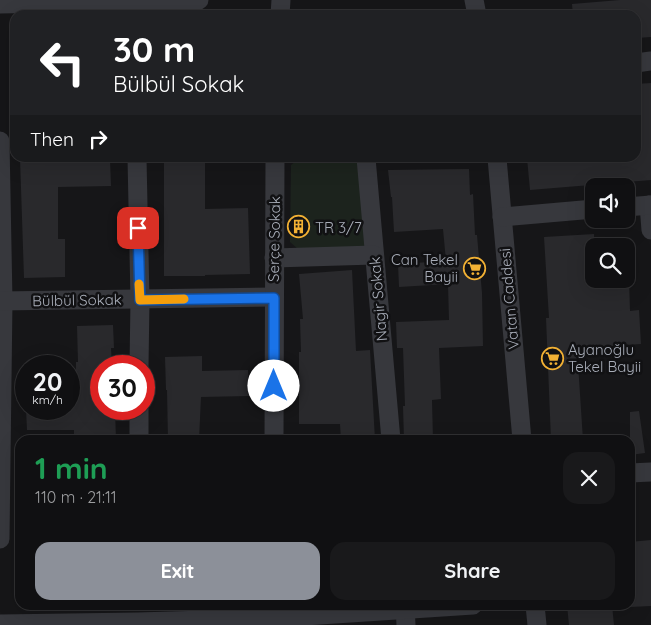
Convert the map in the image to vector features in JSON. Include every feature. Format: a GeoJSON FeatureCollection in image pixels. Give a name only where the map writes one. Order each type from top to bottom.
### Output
{"type":"FeatureCollection","features":[{"type":"Feature","properties":{"kind":"street"},"geometry":{"type":"LineString","coordinates":[[0,4],[135,5],[199,0]]}},
{"type":"Feature","properties":{"kind":"street"},"geometry":{"type":"LineString","coordinates":[[0,141],[2,301],[0,539]]}},
{"type":"Feature","properties":{"kind":"street"},"geometry":{"type":"LineString","coordinates":[[137,162],[139,355]]}},
{"type":"Feature","properties":{"kind":"street","name":"Serçe Sokak"},"geometry":{"type":"LineString","coordinates":[[274,435],[275,162]]}},
{"type":"Feature","properties":{"kind":"street","name":"Nagir Sokak"},"geometry":{"type":"LineString","coordinates":[[366,162],[391,435]]}},
{"type":"Feature","properties":{"kind":"street","name":"Vatan Caddesi"},"geometry":{"type":"LineString","coordinates":[[497,162],[522,435]]}},
{"type":"Feature","properties":{"kind":"street"},"geometry":{"type":"LineString","coordinates":[[635,206],[650,205],[651,230]]}},
{"type":"Feature","properties":{"kind":"street"},"geometry":{"type":"LineString","coordinates":[[502,217],[585,210]]}},
{"type":"Feature","properties":{"kind":"street"},"geometry":{"type":"LineString","coordinates":[[274,258],[374,255]]}},
{"type":"Feature","properties":{"kind":"street","name":"Bülbül Sokak"},"geometry":{"type":"LineString","coordinates":[[2,301],[274,298]]}},
{"type":"Feature","properties":{"kind":"street"},"geometry":{"type":"LineString","coordinates":[[139,420],[139,435]]}},
{"type":"Feature","properties":{"kind":"street"},"geometry":{"type":"LineString","coordinates":[[635,473],[651,472]]}},
{"type":"Feature","properties":{"kind":"street"},"geometry":{"type":"LineString","coordinates":[[0,624],[137,617],[406,613],[431,610]]}},
{"type":"Feature","properties":{"kind":"street"},"geometry":{"type":"LineString","coordinates":[[536,610],[537,625]]}},
{"type":"Feature","properties":{"kind":"shaded area"},"geometry":{"type":"Polygon","coordinates":[[[295,162],[365,162],[367,249],[298,249],[290,242],[291,165],[295,162]]]}},
{"type":"Feature","properties":{"kind":"building"},"geometry":{"type":"Polygon","coordinates":[[[620,0],[651,0],[651,37],[641,38],[641,10],[573,10],[572,4],[620,0]]]}},
{"type":"Feature","properties":{"kind":"building"},"geometry":{"type":"Polygon","coordinates":[[[651,83],[651,180],[635,181],[635,178],[585,178],[585,185],[530,190],[527,162],[641,162],[641,84],[651,83]]]}},
{"type":"Feature","properties":{"kind":"building"},"geometry":{"type":"Polygon","coordinates":[[[20,162],[110,162],[111,186],[58,187],[58,239],[65,239],[65,277],[24,278],[20,162]]]}},
{"type":"Feature","properties":{"kind":"building"},"geometry":{"type":"Polygon","coordinates":[[[164,162],[205,162],[205,209],[248,208],[250,274],[164,276],[164,162]]]}},
{"type":"Feature","properties":{"kind":"building"},"geometry":{"type":"Polygon","coordinates":[[[469,169],[470,195],[473,194],[475,235],[477,235],[482,293],[483,346],[439,348],[441,399],[432,400],[433,435],[404,435],[403,348],[397,348],[396,322],[449,320],[448,284],[399,287],[398,264],[446,261],[443,229],[394,232],[388,170],[469,169]]]}},
{"type":"Feature","properties":{"kind":"building"},"geometry":{"type":"Polygon","coordinates":[[[594,234],[594,238],[585,238],[585,288],[629,288],[630,311],[639,310],[641,344],[577,348],[583,435],[551,435],[546,318],[549,318],[544,237],[594,234]]]}},
{"type":"Feature","properties":{"kind":"building"},"geometry":{"type":"Polygon","coordinates":[[[352,270],[356,351],[370,350],[375,435],[341,435],[340,424],[299,424],[300,319],[303,319],[299,274],[352,270]]]}},
{"type":"Feature","properties":{"kind":"building"},"geometry":{"type":"Polygon","coordinates":[[[113,325],[114,348],[111,348],[111,355],[90,355],[90,420],[115,420],[116,435],[74,435],[74,430],[27,430],[27,420],[80,420],[80,355],[78,355],[77,326],[113,325]]]}},
{"type":"Feature","properties":{"kind":"building"},"geometry":{"type":"Polygon","coordinates":[[[202,356],[202,371],[248,370],[249,396],[201,397],[199,435],[168,435],[165,357],[202,356]]]}},
{"type":"Feature","properties":{"kind":"building"},"geometry":{"type":"Polygon","coordinates":[[[639,411],[645,453],[635,454],[635,435],[630,435],[630,412],[639,411]]]}},
{"type":"Feature","properties":{"kind":"building"},"geometry":{"type":"Polygon","coordinates":[[[651,540],[651,606],[635,607],[635,542],[651,540]]]}},
{"type":"Feature","properties":{"kind":"building"},"geometry":{"type":"Polygon","coordinates":[[[568,610],[612,610],[614,625],[569,625],[568,610]]]}},
{"type":"Feature","properties":{"kind":"slow traffic"},"geometry":{"type":"LineString","coordinates":[[139,284],[140,300],[184,299]]}},
{"type":"Feature","properties":{"kind":"place","name":"TR 3/7"},"geometry":{"type":"Point","coordinates":[299,227]}},
{"type":"Feature","properties":{"kind":"place","name":"Can Tekel Bayii"},"geometry":{"type":"Point","coordinates":[474,268]}},
{"type":"Feature","properties":{"kind":"place","name":"Ayanoğlu Tekel Bayii"},"geometry":{"type":"Point","coordinates":[552,358]}},
{"type":"Feature","properties":{"kind":"route"},"geometry":{"type":"LineString","coordinates":[[138,228],[140,300],[274,298],[274,386]]}}]}
